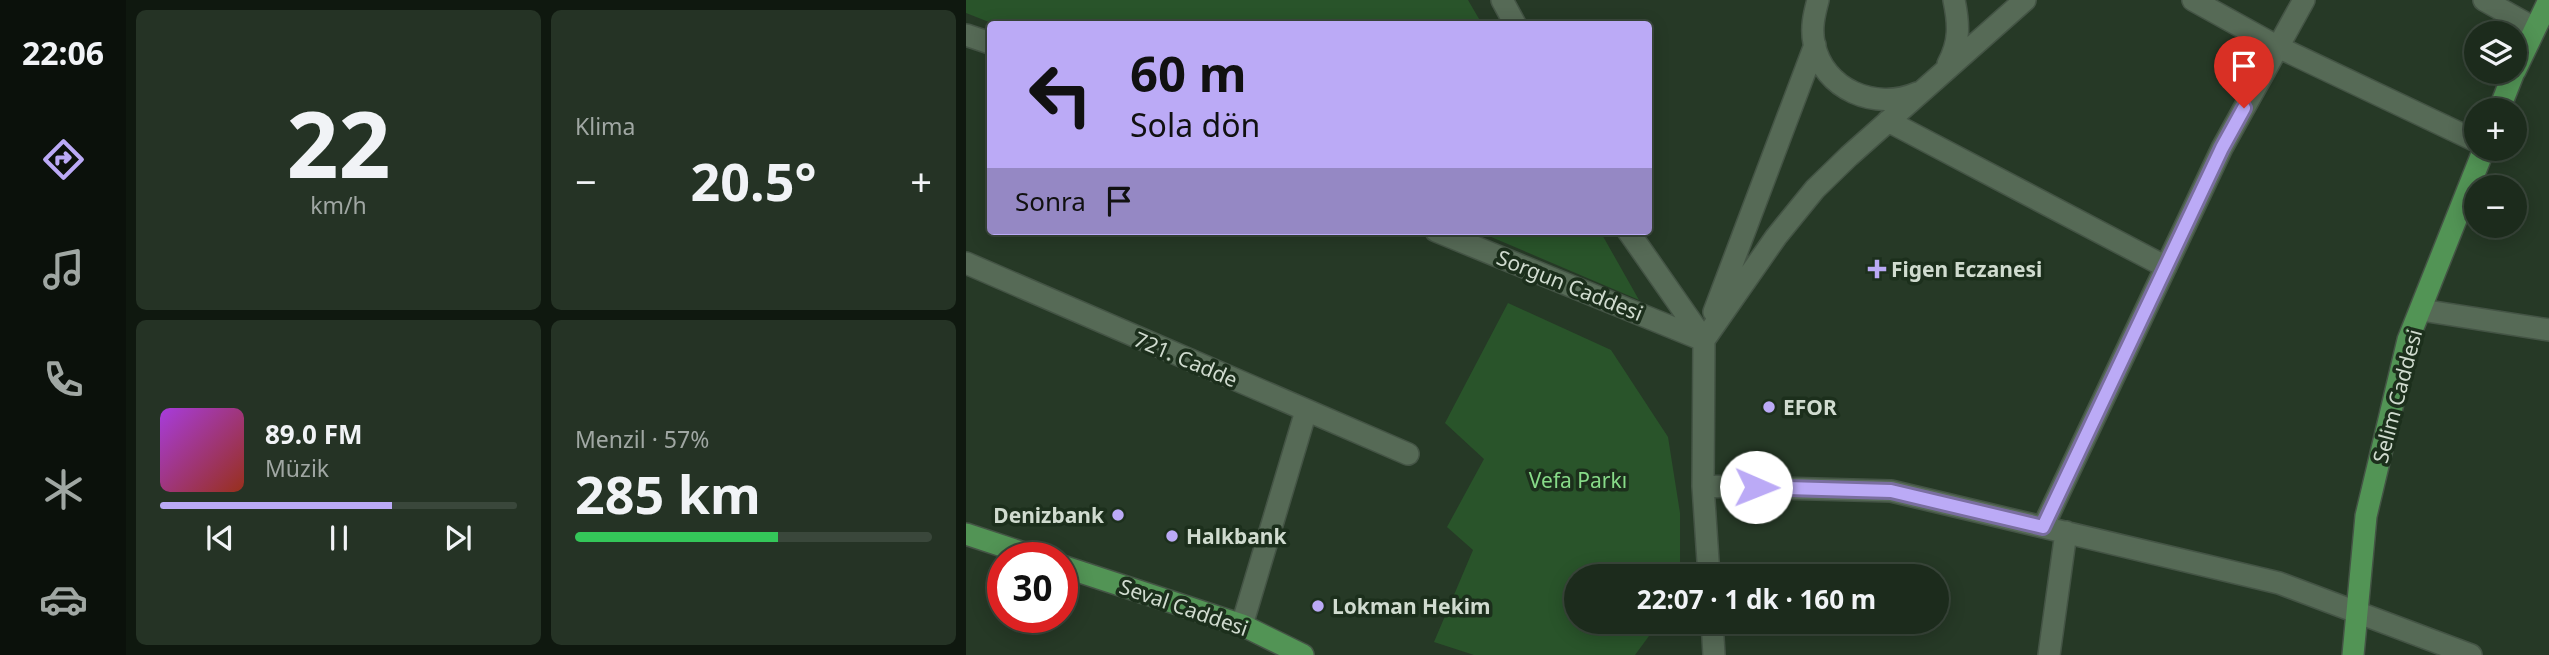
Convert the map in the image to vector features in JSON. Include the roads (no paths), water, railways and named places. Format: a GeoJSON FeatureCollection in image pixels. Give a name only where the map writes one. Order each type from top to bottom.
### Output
{"type":"FeatureCollection","features":[{"type":"Feature","properties":{"kind":"main road"},"geometry":{"type":"LineString","coordinates":[[2527,44],[2549,0]]}},
{"type":"Feature","properties":{"kind":"main road","name":"Selim Caddesi"},"geometry":{"type":"LineString","coordinates":[[2353,655],[2366,516],[2408,340],[2479,161]]}},
{"type":"Feature","properties":{"kind":"main road"},"geometry":{"type":"LineString","coordinates":[[966,534],[990,542]]}},
{"type":"Feature","properties":{"kind":"main road","name":"Seval Caddesi"},"geometry":{"type":"LineString","coordinates":[[1078,571],[1242,625],[1303,655]]}},
{"type":"Feature","properties":{"kind":"street"},"geometry":{"type":"LineString","coordinates":[[1502,0],[1513,21]]}},
{"type":"Feature","properties":{"kind":"street"},"geometry":{"type":"LineString","coordinates":[[1818,0],[1812,22],[1815,45],[1823,66],[1839,84],[1858,95],[1881,100],[1904,98],[1925,89]]}},
{"type":"Feature","properties":{"kind":"street"},"geometry":{"type":"LineString","coordinates":[[1944,72],[1956,50],[1959,24],[1954,0]]}},
{"type":"Feature","properties":{"kind":"street"},"geometry":{"type":"LineString","coordinates":[[1704,340],[1776,237],[1815,189],[2025,0]]}},
{"type":"Feature","properties":{"kind":"street"},"geometry":{"type":"LineString","coordinates":[[2193,0],[2278,47],[2464,135]]}},
{"type":"Feature","properties":{"kind":"street"},"geometry":{"type":"LineString","coordinates":[[2043,527],[2222,148],[2304,0]]}},
{"type":"Feature","properties":{"kind":"street"},"geometry":{"type":"LineString","coordinates":[[2484,0],[2534,28]]}},
{"type":"Feature","properties":{"kind":"street"},"geometry":{"type":"LineString","coordinates":[[966,35],[987,42]]}},
{"type":"Feature","properties":{"kind":"street"},"geometry":{"type":"LineString","coordinates":[[1708,564],[1703,486],[1704,340],[1815,45]]}},
{"type":"Feature","properties":{"kind":"street"},"geometry":{"type":"LineString","coordinates":[[1888,121],[2166,267]]}},
{"type":"Feature","properties":{"kind":"street","name":"Sorgun Caddesi"},"geometry":{"type":"LineString","coordinates":[[1446,235],[1704,340]]}},
{"type":"Feature","properties":{"kind":"street"},"geometry":{"type":"LineString","coordinates":[[1631,235],[1704,340]]}},
{"type":"Feature","properties":{"kind":"street","name":"721. Cadde"},"geometry":{"type":"LineString","coordinates":[[966,263],[1408,454]]}},
{"type":"Feature","properties":{"kind":"street"},"geometry":{"type":"LineString","coordinates":[[2421,310],[2549,330]]}},
{"type":"Feature","properties":{"kind":"street"},"geometry":{"type":"LineString","coordinates":[[1242,625],[1306,411]]}},
{"type":"Feature","properties":{"kind":"street"},"geometry":{"type":"LineString","coordinates":[[1703,486],[1891,491],[2278,583],[2471,655]]}},
{"type":"Feature","properties":{"kind":"street"},"geometry":{"type":"LineString","coordinates":[[2049,655],[2066,532]]}},
{"type":"Feature","properties":{"kind":"street"},"geometry":{"type":"LineString","coordinates":[[1713,634],[1714,655]]}},
{"type":"Feature","properties":{"kind":"place","name":"Figen Eczanesi"},"geometry":{"type":"Point","coordinates":[1877,269]}},
{"type":"Feature","properties":{"kind":"place","name":"EFOR"},"geometry":{"type":"Point","coordinates":[1769,407]}},
{"type":"Feature","properties":{"kind":"place","name":"Denizbank"},"geometry":{"type":"Point","coordinates":[1118,515]}},
{"type":"Feature","properties":{"kind":"place","name":"Halkbank"},"geometry":{"type":"Point","coordinates":[1172,536]}},
{"type":"Feature","properties":{"kind":"place","name":"Lokman Hekim"},"geometry":{"type":"Point","coordinates":[1318,606]}},
{"type":"Feature","properties":{"kind":"park label","name":"Vefa Parkı"},"geometry":{"type":"Point","coordinates":[1578,480]}}]}
